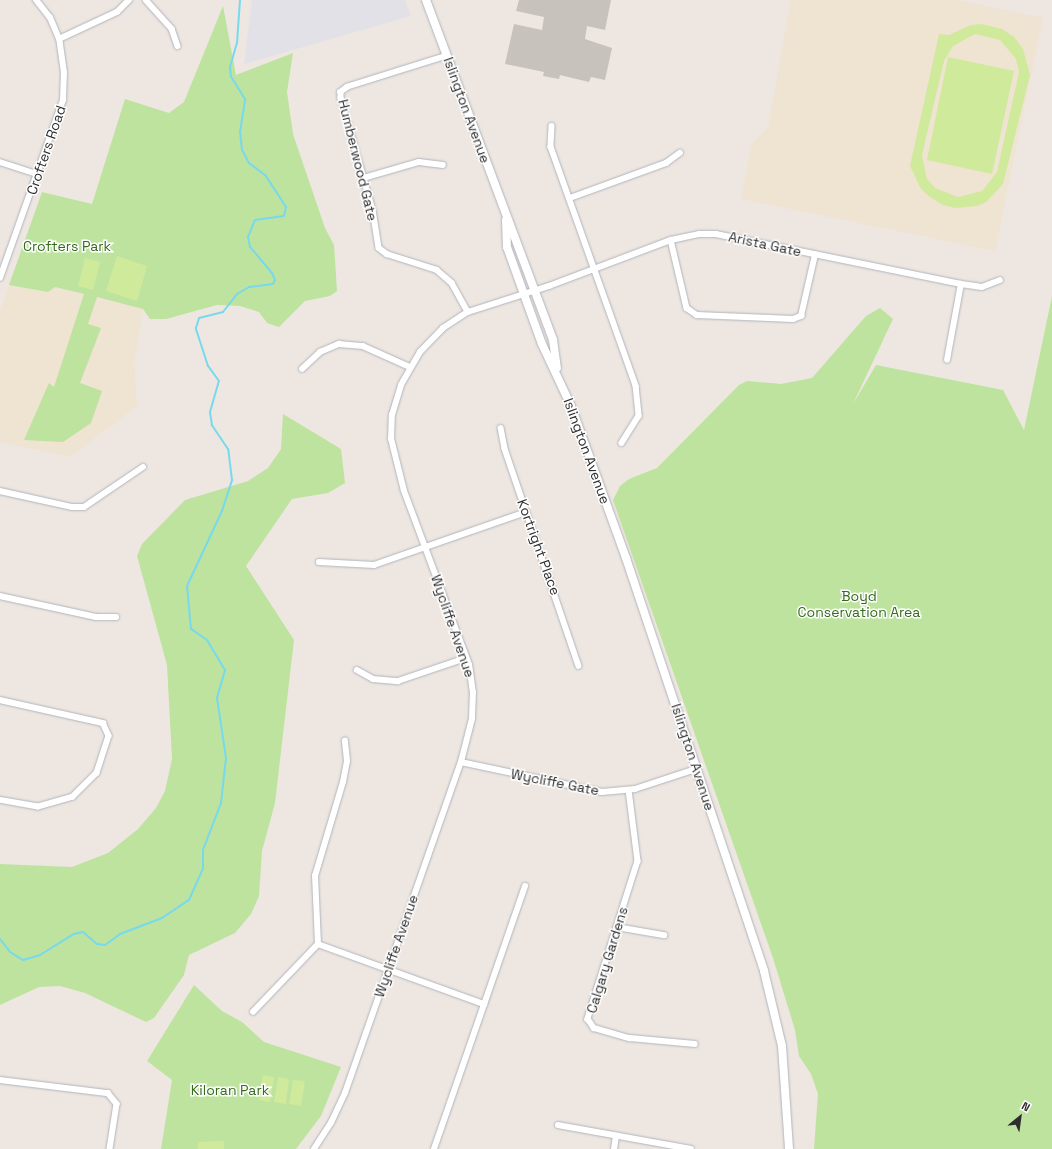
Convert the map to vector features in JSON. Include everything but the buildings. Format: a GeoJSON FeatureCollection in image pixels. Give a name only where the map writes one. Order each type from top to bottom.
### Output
{"type":"FeatureCollection","features":[{"type":"Feature","properties":{"kind":"main road","name":"Islington Avenue"},"geometry":{"type":"LineString","coordinates":[[426,0],[506,220],[519,244],[553,340],[558,375]]}},
{"type":"Feature","properties":{"kind":"main road","name":"Islington Avenue"},"geometry":{"type":"LineString","coordinates":[[506,220],[507,248],[542,344],[558,375],[626,558],[777,1019],[787,1086],[789,1149]]}},
{"type":"Feature","properties":{"kind":"street","name":"Crofters Road"},"geometry":{"type":"LineString","coordinates":[[0,276],[38,174],[63,100],[64,73],[58,39],[50,18],[36,0]]}},
{"type":"Feature","properties":{"kind":"street"},"geometry":{"type":"LineString","coordinates":[[58,39],[117,12],[129,0]]}},
{"type":"Feature","properties":{"kind":"street"},"geometry":{"type":"LineString","coordinates":[[146,0],[172,29],[178,46]]}},
{"type":"Feature","properties":{"kind":"street","name":"Humberwood Gate"},"geometry":{"type":"LineString","coordinates":[[447,56],[348,87],[341,92],[364,178],[379,248],[387,254],[437,270],[452,283],[468,312]]}},
{"type":"Feature","properties":{"kind":"street"},"geometry":{"type":"LineString","coordinates":[[552,126],[551,147],[595,268],[638,395],[639,416],[622,443]]}},
{"type":"Feature","properties":{"kind":"street"},"geometry":{"type":"LineString","coordinates":[[570,198],[666,163],[680,153]]}},
{"type":"Feature","properties":{"kind":"street"},"geometry":{"type":"LineString","coordinates":[[0,162],[38,174]]}},
{"type":"Feature","properties":{"kind":"street"},"geometry":{"type":"LineString","coordinates":[[364,178],[419,162],[443,165]]}},
{"type":"Feature","properties":{"kind":"street","name":"Arista Gate"},"geometry":{"type":"LineString","coordinates":[[523,293],[535,290],[671,240],[716,234],[961,284],[982,287],[1000,280]]}},
{"type":"Feature","properties":{"kind":"street"},"geometry":{"type":"LineString","coordinates":[[671,240],[687,308],[697,316],[793,319],[801,316],[815,255]]}},
{"type":"Feature","properties":{"kind":"street"},"geometry":{"type":"LineString","coordinates":[[947,360],[961,284]]}},
{"type":"Feature","properties":{"kind":"street","name":"Wycliffe Avenue"},"geometry":{"type":"LineString","coordinates":[[314,1149],[337,1112],[461,762],[474,701],[466,658],[427,548],[395,465],[391,439],[392,415],[410,367],[438,332],[468,312],[523,293]]}},
{"type":"Feature","properties":{"kind":"street"},"geometry":{"type":"LineString","coordinates":[[302,369],[320,352],[338,344],[363,346],[410,367]]}},
{"type":"Feature","properties":{"kind":"street","name":"Kortright Place"},"geometry":{"type":"LineString","coordinates":[[501,428],[505,449],[579,666]]}},
{"type":"Feature","properties":{"kind":"street"},"geometry":{"type":"LineString","coordinates":[[0,491],[72,507],[84,507],[143,467]]}},
{"type":"Feature","properties":{"kind":"street"},"geometry":{"type":"LineString","coordinates":[[319,562],[374,565],[427,548],[526,512]]}},
{"type":"Feature","properties":{"kind":"street"},"geometry":{"type":"LineString","coordinates":[[0,596],[96,617],[116,617]]}},
{"type":"Feature","properties":{"kind":"street"},"geometry":{"type":"LineString","coordinates":[[357,670],[373,679],[398,681],[466,658]]}},
{"type":"Feature","properties":{"kind":"street"},"geometry":{"type":"LineString","coordinates":[[0,700],[103,723],[109,736],[97,773],[73,797],[38,807],[0,800]]}},
{"type":"Feature","properties":{"kind":"street"},"geometry":{"type":"LineString","coordinates":[[253,1012],[318,944],[315,876],[343,782],[347,761],[345,741]]}},
{"type":"Feature","properties":{"kind":"street","name":"Wycliffe Gate"},"geometry":{"type":"LineString","coordinates":[[461,762],[597,792],[629,790],[696,769]]}},
{"type":"Feature","properties":{"kind":"street","name":"Calgary Gardens"},"geometry":{"type":"LineString","coordinates":[[629,790],[638,861],[592,1002],[589,1024],[630,1038],[695,1044]]}},
{"type":"Feature","properties":{"kind":"street"},"geometry":{"type":"LineString","coordinates":[[434,1149],[525,886]]}},
{"type":"Feature","properties":{"kind":"street"},"geometry":{"type":"LineString","coordinates":[[617,927],[664,935]]}},
{"type":"Feature","properties":{"kind":"street"},"geometry":{"type":"LineString","coordinates":[[318,944],[484,1004]]}},
{"type":"Feature","properties":{"kind":"street"},"geometry":{"type":"LineString","coordinates":[[0,1080],[108,1093],[117,1104],[110,1149]]}},
{"type":"Feature","properties":{"kind":"street"},"geometry":{"type":"LineString","coordinates":[[558,1125],[691,1149]]}},
{"type":"Feature","properties":{"kind":"street"},"geometry":{"type":"LineString","coordinates":[[614,1149],[616,1136]]}},
{"type":"Feature","properties":{"kind":"shaded area"},"geometry":{"type":"Polygon","coordinates":[[[252,0],[405,0],[411,16],[244,64],[252,0]]]}},
{"type":"Feature","properties":{"kind":"shaded area"},"geometry":{"type":"Polygon","coordinates":[[[791,0],[959,0],[1043,18],[995,251],[741,199],[752,143],[768,127],[791,0]]]}},
{"type":"Feature","properties":{"kind":"shaded area"},"geometry":{"type":"Polygon","coordinates":[[[9,285],[48,292],[55,287],[143,309],[134,364],[137,406],[70,457],[0,442],[0,311],[9,285]]]}},
{"type":"Feature","properties":{"kind":"green space","name":"Crofters Park"},"geometry":{"type":"Polygon","coordinates":[[[223,6],[236,75],[293,53],[287,92],[293,134],[325,228],[334,245],[337,291],[330,296],[305,301],[279,327],[267,323],[259,312],[240,306],[217,305],[166,319],[150,319],[143,309],[97,297],[88,324],[101,328],[80,383],[102,391],[91,423],[63,442],[24,440],[49,383],[54,387],[84,294],[55,287],[48,292],[9,285],[42,192],[92,204],[125,99],[169,113],[184,102],[223,6]]]}},
{"type":"Feature","properties":{"kind":"green space"},"geometry":{"type":"Polygon","coordinates":[[[981,24],[1002,29],[1014,37],[1023,49],[1030,75],[1003,184],[986,202],[977,206],[955,208],[943,205],[921,189],[910,166],[939,34],[949,35],[971,25],[981,24]],[[975,34],[953,46],[944,61],[922,155],[927,179],[935,188],[958,197],[982,191],[997,172],[1019,72],[1016,59],[1000,40],[975,34]]]}},
{"type":"Feature","properties":{"kind":"green space"},"geometry":{"type":"Polygon","coordinates":[[[948,57],[1014,71],[992,174],[927,160],[948,57]]]}},
{"type":"Feature","properties":{"kind":"green space"},"geometry":{"type":"Polygon","coordinates":[[[117,256],[147,266],[137,301],[106,291],[117,256]]]}},
{"type":"Feature","properties":{"kind":"green space"},"geometry":{"type":"Polygon","coordinates":[[[85,258],[100,262],[93,290],[78,286],[85,258]]]}},
{"type":"Feature","properties":{"kind":"green space","name":"Boyd Conservation Area"},"geometry":{"type":"Polygon","coordinates":[[[1052,296],[1052,1149],[814,1149],[818,1094],[811,1074],[799,1056],[795,1030],[773,958],[613,500],[620,486],[629,479],[657,468],[739,385],[747,381],[781,384],[812,378],[866,316],[880,308],[893,319],[853,404],[876,365],[1003,390],[1024,430],[1052,296]]]}},
{"type":"Feature","properties":{"kind":"green space"},"geometry":{"type":"Polygon","coordinates":[[[283,414],[341,449],[345,483],[328,493],[292,499],[246,566],[294,640],[275,803],[262,851],[259,896],[251,914],[235,933],[189,955],[184,975],[154,1018],[146,1022],[85,993],[60,986],[39,987],[0,1005],[0,864],[72,867],[108,853],[138,829],[156,808],[165,791],[172,759],[167,665],[137,556],[142,544],[185,500],[248,481],[268,468],[281,449],[283,414]]]}},
{"type":"Feature","properties":{"kind":"green space","name":"Kiloran Park"},"geometry":{"type":"Polygon","coordinates":[[[194,985],[222,1011],[242,1022],[264,1042],[341,1067],[321,1116],[296,1149],[161,1149],[172,1080],[147,1061],[194,985]]]}},
{"type":"Feature","properties":{"kind":"green space"},"geometry":{"type":"Polygon","coordinates":[[[263,1075],[274,1077],[270,1102],[259,1100],[263,1075]]]}},
{"type":"Feature","properties":{"kind":"green space"},"geometry":{"type":"Polygon","coordinates":[[[278,1077],[289,1079],[286,1104],[274,1102],[278,1077]]]}},
{"type":"Feature","properties":{"kind":"green space"},"geometry":{"type":"Polygon","coordinates":[[[293,1080],[305,1081],[301,1106],[289,1104],[293,1080]]]}},
{"type":"Feature","properties":{"kind":"green space"},"geometry":{"type":"Polygon","coordinates":[[[224,1141],[224,1149],[198,1149],[198,1142],[224,1141]]]}},
{"type":"Feature","properties":{"kind":"waterway"},"geometry":{"type":"LineString","coordinates":[[0,939],[10,952],[23,960],[40,955],[74,934],[83,932],[97,944],[105,945],[120,934],[162,918],[189,900],[203,869],[203,850],[221,803],[226,758],[217,698],[225,670],[207,640],[191,629],[187,586],[222,511],[232,480],[228,449],[212,425],[210,412],[219,381],[208,366],[196,328],[199,318],[223,312],[237,294],[249,287],[273,284],[275,280],[272,273],[250,247],[248,237],[255,220],[284,216],[286,207],[265,175],[249,163],[242,150],[240,132],[245,99],[231,77],[230,67],[237,43],[240,0]]}}]}
